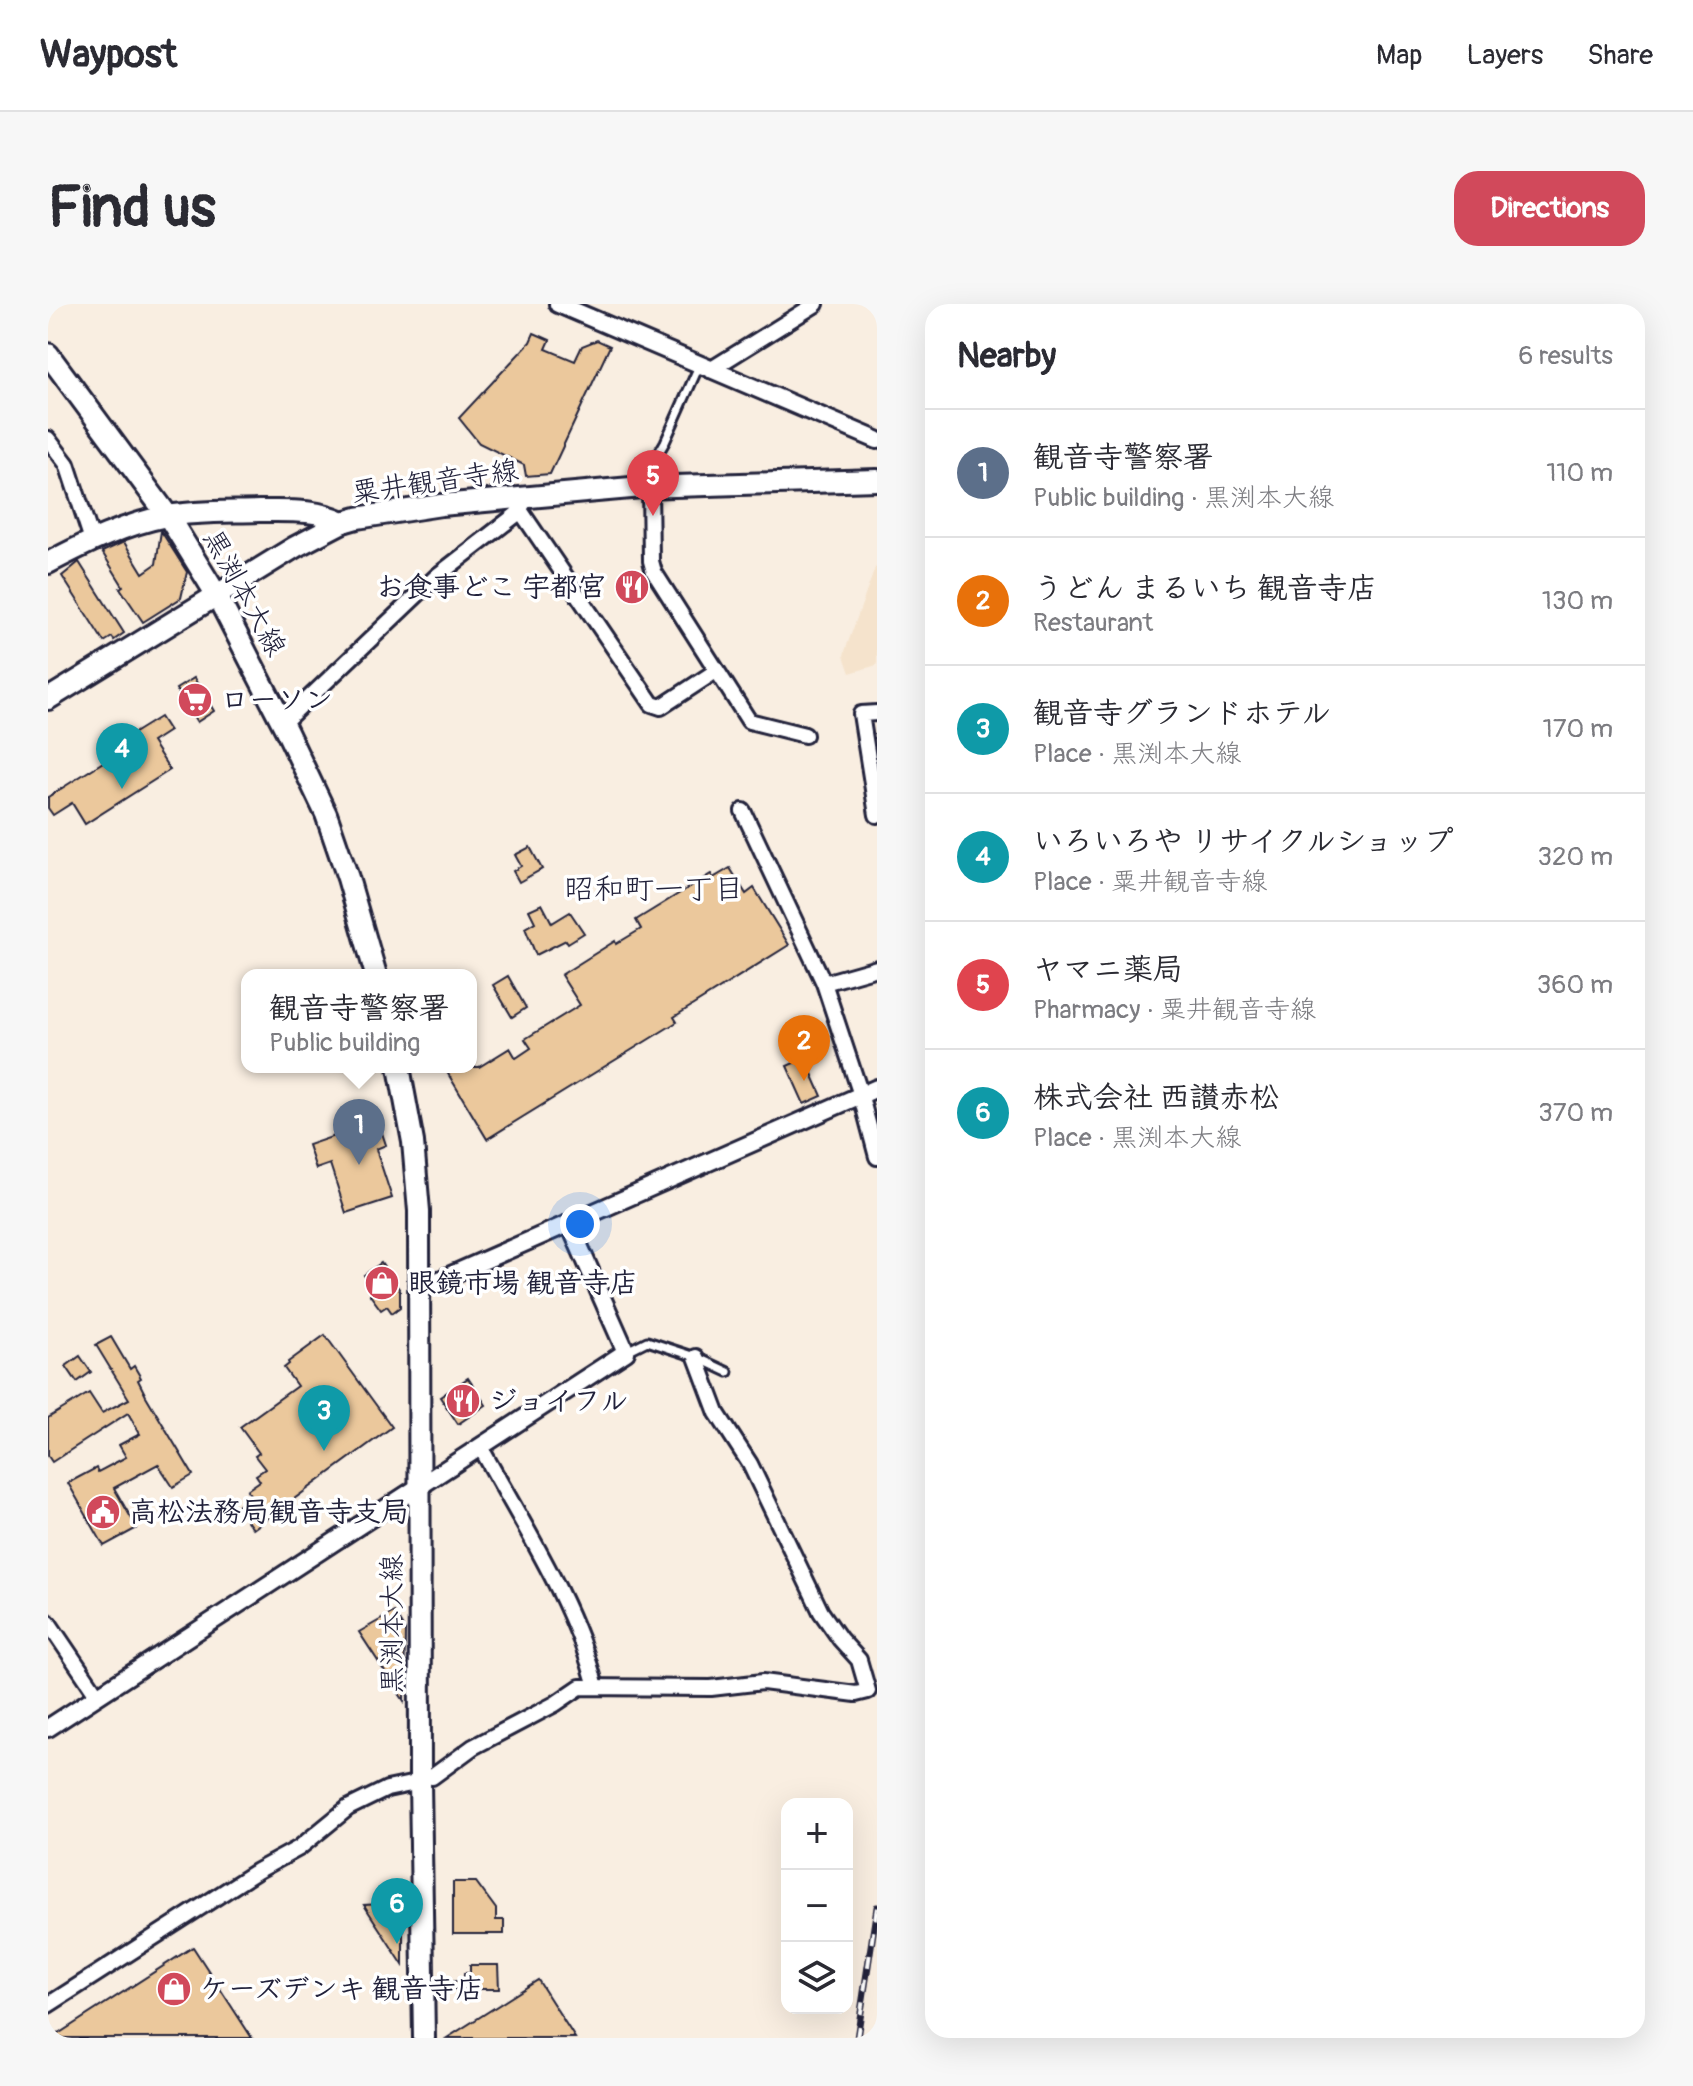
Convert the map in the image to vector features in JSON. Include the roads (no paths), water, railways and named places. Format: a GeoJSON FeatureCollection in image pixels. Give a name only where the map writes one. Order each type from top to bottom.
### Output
{"type":"FeatureCollection","features":[{"type":"Feature","properties":{"kind":"main road","name":"黒渕本大線"},"geometry":{"type":"LineString","coordinates":[[48,354],[168,516],[216,594],[326,814],[374,969]]}},
{"type":"Feature","properties":{"kind":"main road","name":"粟井観音寺線"},"geometry":{"type":"LineString","coordinates":[[48,699],[216,594],[343,522],[372,514],[441,505],[524,504],[646,487],[877,480]]}},
{"type":"Feature","properties":{"kind":"main road"},"geometry":{"type":"LineString","coordinates":[[48,563],[92,540],[168,516],[288,511],[326,513],[343,522]]}},
{"type":"Feature","properties":{"kind":"main road","name":"黒渕本大線"},"geometry":{"type":"LineString","coordinates":[[400,1073],[413,1142],[419,1211],[420,1782],[424,2038]]}},
{"type":"Feature","properties":{"kind":"street"},"geometry":{"type":"LineString","coordinates":[[705,367],[816,304]]}},
{"type":"Feature","properties":{"kind":"street"},"geometry":{"type":"LineString","coordinates":[[561,305],[877,440]]}},
{"type":"Feature","properties":{"kind":"street"},"geometry":{"type":"LineString","coordinates":[[48,439],[67,464],[92,540]]}},
{"type":"Feature","properties":{"kind":"street"},"geometry":{"type":"LineString","coordinates":[[646,487],[654,572],[716,671],[749,721],[805,735]]}},
{"type":"Feature","properties":{"kind":"street"},"geometry":{"type":"LineString","coordinates":[[289,717],[437,576],[524,504],[652,704],[661,707],[716,671]]}},
{"type":"Feature","properties":{"kind":"street"},"geometry":{"type":"LineString","coordinates":[[877,713],[861,714],[877,815]]}},
{"type":"Feature","properties":{"kind":"street"},"geometry":{"type":"LineString","coordinates":[[743,811],[824,983],[861,1095],[877,1157]]}},
{"type":"Feature","properties":{"kind":"street"},"geometry":{"type":"LineString","coordinates":[[824,983],[877,968]]}},
{"type":"Feature","properties":{"kind":"street"},"geometry":{"type":"LineString","coordinates":[[419,1289],[877,1088]]}},
{"type":"Feature","properties":{"kind":"street"},"geometry":{"type":"LineString","coordinates":[[48,1728],[626,1352],[569,1223]]}},
{"type":"Feature","properties":{"kind":"street"},"geometry":{"type":"LineString","coordinates":[[432,1777],[473,1747],[555,1704],[580,1687],[711,1688],[763,1682],[856,1694],[868,1691],[859,1660],[821,1612],[750,1464],[717,1413],[696,1357]]}},
{"type":"Feature","properties":{"kind":"street"},"geometry":{"type":"LineString","coordinates":[[481,1448],[573,1618],[596,1687]]}},
{"type":"Feature","properties":{"kind":"street"},"geometry":{"type":"LineString","coordinates":[[48,1622],[98,1696]]}},
{"type":"Feature","properties":{"kind":"street"},"geometry":{"type":"LineString","coordinates":[[48,2005],[244,1879],[299,1848],[348,1808],[387,1789],[411,1784]]}},
{"type":"Feature","properties":{"kind":"lane"},"geometry":{"type":"LineString","coordinates":[[646,487],[644,478],[665,442],[691,378],[705,367]]}},
{"type":"Feature","properties":{"kind":"lane"},"geometry":{"type":"LineString","coordinates":[[626,1352],[647,1341],[696,1357],[728,1372]]}},
{"type":"Feature","properties":{"kind":"railway"},"geometry":{"type":"LineString","coordinates":[[857,2038],[877,1907]]}},
{"type":"Feature","properties":{"kind":"place","name":"ヤマニ薬局"},"geometry":{"type":"Point","coordinates":[653,516]}},
{"type":"Feature","properties":{"kind":"place","name":"お食事どこ 宇都宮"},"geometry":{"type":"Point","coordinates":[632,587]}},
{"type":"Feature","properties":{"kind":"place","name":"ローソン"},"geometry":{"type":"Point","coordinates":[195,700]}},
{"type":"Feature","properties":{"kind":"place","name":"いろいろや リサイクルショップ"},"geometry":{"type":"Point","coordinates":[122,789]}},
{"type":"Feature","properties":{"kind":"place","name":"うどん まるいち 観音寺店"},"geometry":{"type":"Point","coordinates":[804,1081]}},
{"type":"Feature","properties":{"kind":"place","name":"観音寺警察署"},"geometry":{"type":"Point","coordinates":[359,1165]}},
{"type":"Feature","properties":{"kind":"place","name":"眼鏡市場 観音寺店"},"geometry":{"type":"Point","coordinates":[382,1283]}},
{"type":"Feature","properties":{"kind":"place","name":"ジョイフル"},"geometry":{"type":"Point","coordinates":[463,1401]}},
{"type":"Feature","properties":{"kind":"place","name":"観音寺グランドホテル"},"geometry":{"type":"Point","coordinates":[324,1451]}},
{"type":"Feature","properties":{"kind":"place","name":"高松法務局観音寺支局"},"geometry":{"type":"Point","coordinates":[103,1512]}},
{"type":"Feature","properties":{"kind":"place","name":"株式会社 西讃赤松"},"geometry":{"type":"Point","coordinates":[397,1944]}},
{"type":"Feature","properties":{"kind":"place","name":"ケーズデンキ 観音寺店"},"geometry":{"type":"Point","coordinates":[174,1989]}},
{"type":"Feature","properties":{"kind":"district","name":"昭和町一丁目"},"geometry":{"type":"Point","coordinates":[654,889]}}]}
